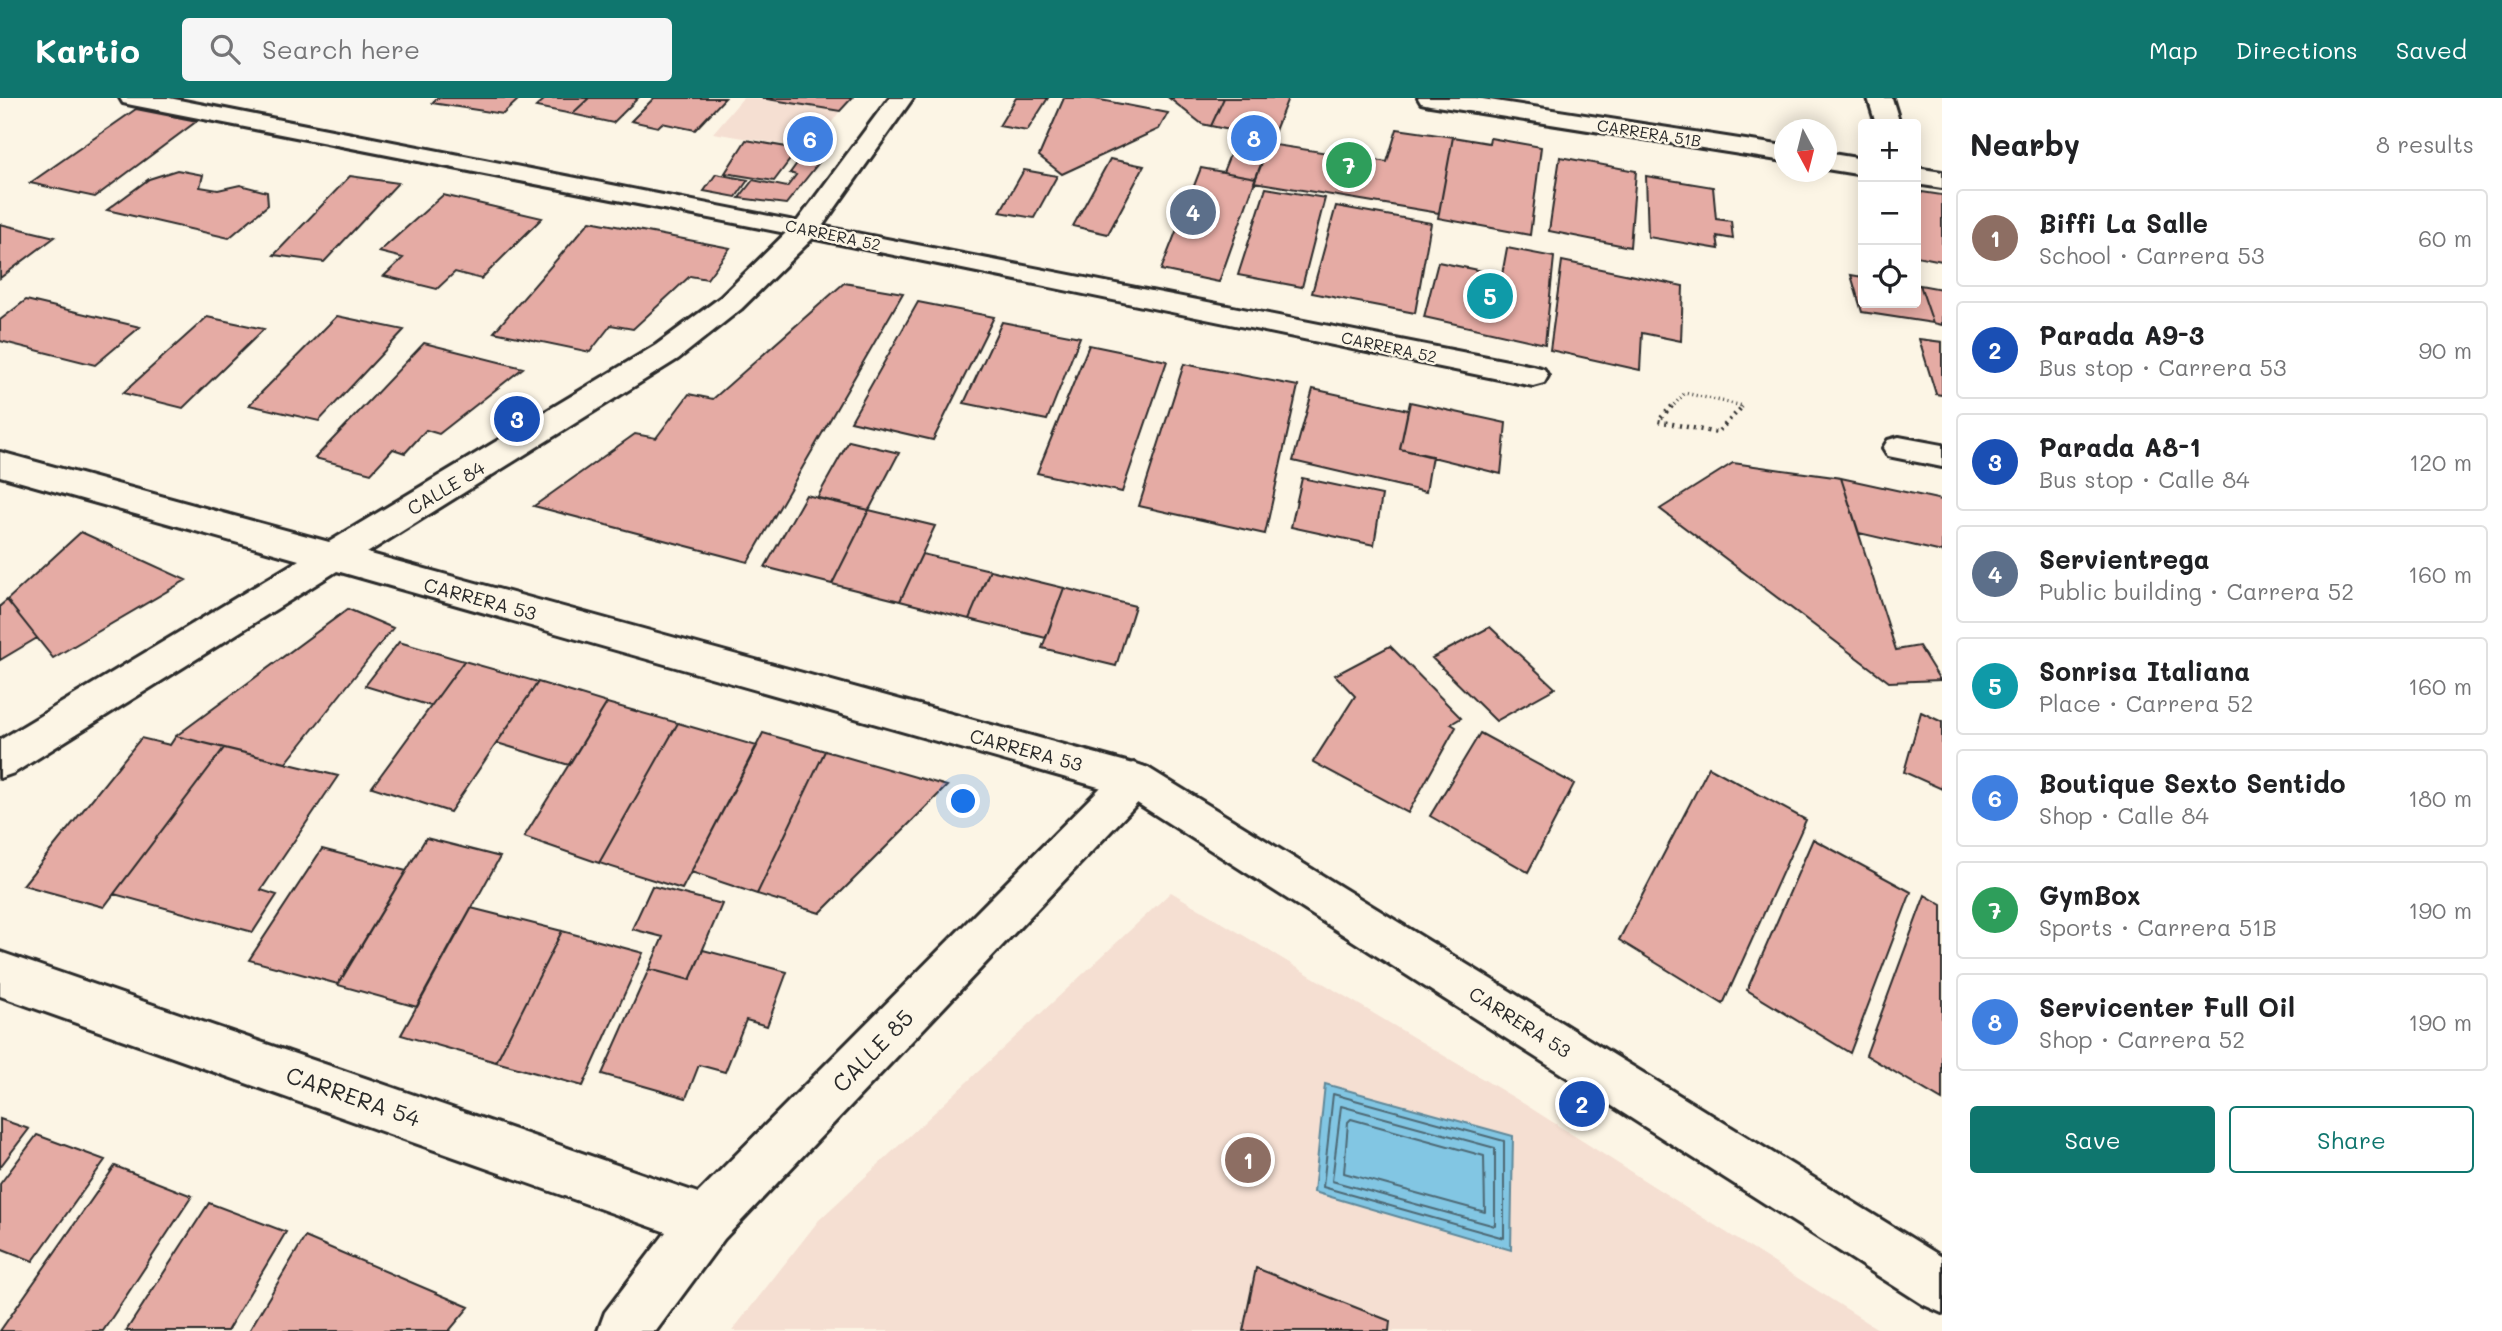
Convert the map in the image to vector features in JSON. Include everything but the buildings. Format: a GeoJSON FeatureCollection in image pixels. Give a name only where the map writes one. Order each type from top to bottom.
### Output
{"type":"FeatureCollection","features":[{"type":"Feature","properties":{"kind":"street","name":"CARRERA 52"},"geometry":{"type":"LineString","coordinates":[[132,98],[806,229],[1533,376]]}},
{"type":"Feature","properties":{"kind":"street","name":"CALLE 84"},"geometry":{"type":"LineString","coordinates":[[0,761],[667,352],[731,303],[806,229],[901,98]]}},
{"type":"Feature","properties":{"kind":"street","name":"CARRERA 51B"},"geometry":{"type":"LineString","coordinates":[[1430,98],[1774,153]]}},
{"type":"Feature","properties":{"kind":"street","name":"CARRERA 51B"},"geometry":{"type":"LineString","coordinates":[[1565,98],[1774,130]]}},
{"type":"Feature","properties":{"kind":"street"},"geometry":{"type":"LineString","coordinates":[[1880,98],[1886,119]]}},
{"type":"Feature","properties":{"kind":"street"},"geometry":{"type":"LineString","coordinates":[[1837,141],[1858,144]]}},
{"type":"Feature","properties":{"kind":"street"},"geometry":{"type":"LineString","coordinates":[[1921,154],[1942,157]]}},
{"type":"Feature","properties":{"kind":"street"},"geometry":{"type":"LineString","coordinates":[[1837,163],[1858,166]]}},
{"type":"Feature","properties":{"kind":"street"},"geometry":{"type":"LineString","coordinates":[[1921,177],[1942,180]]}},
{"type":"Feature","properties":{"kind":"street"},"geometry":{"type":"LineString","coordinates":[[1899,448],[1942,456]]}},
{"type":"Feature","properties":{"kind":"street","name":"CARRERA 53"},"geometry":{"type":"LineString","coordinates":[[0,464],[1134,780],[1942,1287]]}},
{"type":"Feature","properties":{"kind":"street","name":"CALLE 85"},"geometry":{"type":"LineString","coordinates":[[624,1331],[706,1221],[1134,780]]}},
{"type":"Feature","properties":{"kind":"street","name":"CARRERA 54"},"geometry":{"type":"LineString","coordinates":[[0,974],[706,1221]]}},
{"type":"Feature","properties":{"kind":"path"},"geometry":{"type":"LineString","coordinates":[[1685,393],[1743,406],[1734,419],[1717,433],[1658,421],[1685,393]]}},
{"type":"Feature","properties":{"kind":"shaded area"},"geometry":{"type":"Polygon","coordinates":[[[743,98],[761,98],[840,111],[812,149],[713,133],[743,98]]]}},
{"type":"Feature","properties":{"kind":"shaded area"},"geometry":{"type":"Polygon","coordinates":[[[1171,892],[1518,1100],[1881,1331],[732,1331],[819,1220],[1171,892]]]}},
{"type":"Feature","properties":{"kind":"water"},"geometry":{"type":"Polygon","coordinates":[[[1325,1084],[1513,1136],[1511,1250],[1314,1192],[1325,1084]]]}},
{"type":"Feature","properties":{"kind":"place","name":"Servicenter Full Oil"},"geometry":{"type":"Point","coordinates":[1254,138]}},
{"type":"Feature","properties":{"kind":"place","name":"Boutique Sexto Sentido"},"geometry":{"type":"Point","coordinates":[810,139]}},
{"type":"Feature","properties":{"kind":"place","name":"GymBox"},"geometry":{"type":"Point","coordinates":[1349,165]}},
{"type":"Feature","properties":{"kind":"place","name":"Servientrega"},"geometry":{"type":"Point","coordinates":[1193,212]}},
{"type":"Feature","properties":{"kind":"place","name":"Sonrisa Italiana"},"geometry":{"type":"Point","coordinates":[1490,296]}},
{"type":"Feature","properties":{"kind":"place","name":"Parada A8-1"},"geometry":{"type":"Point","coordinates":[517,419]}},
{"type":"Feature","properties":{"kind":"place","name":"Parada A9-3"},"geometry":{"type":"Point","coordinates":[1582,1104]}},
{"type":"Feature","properties":{"kind":"place","name":"Biffi La Salle"},"geometry":{"type":"Point","coordinates":[1248,1160]}}]}
